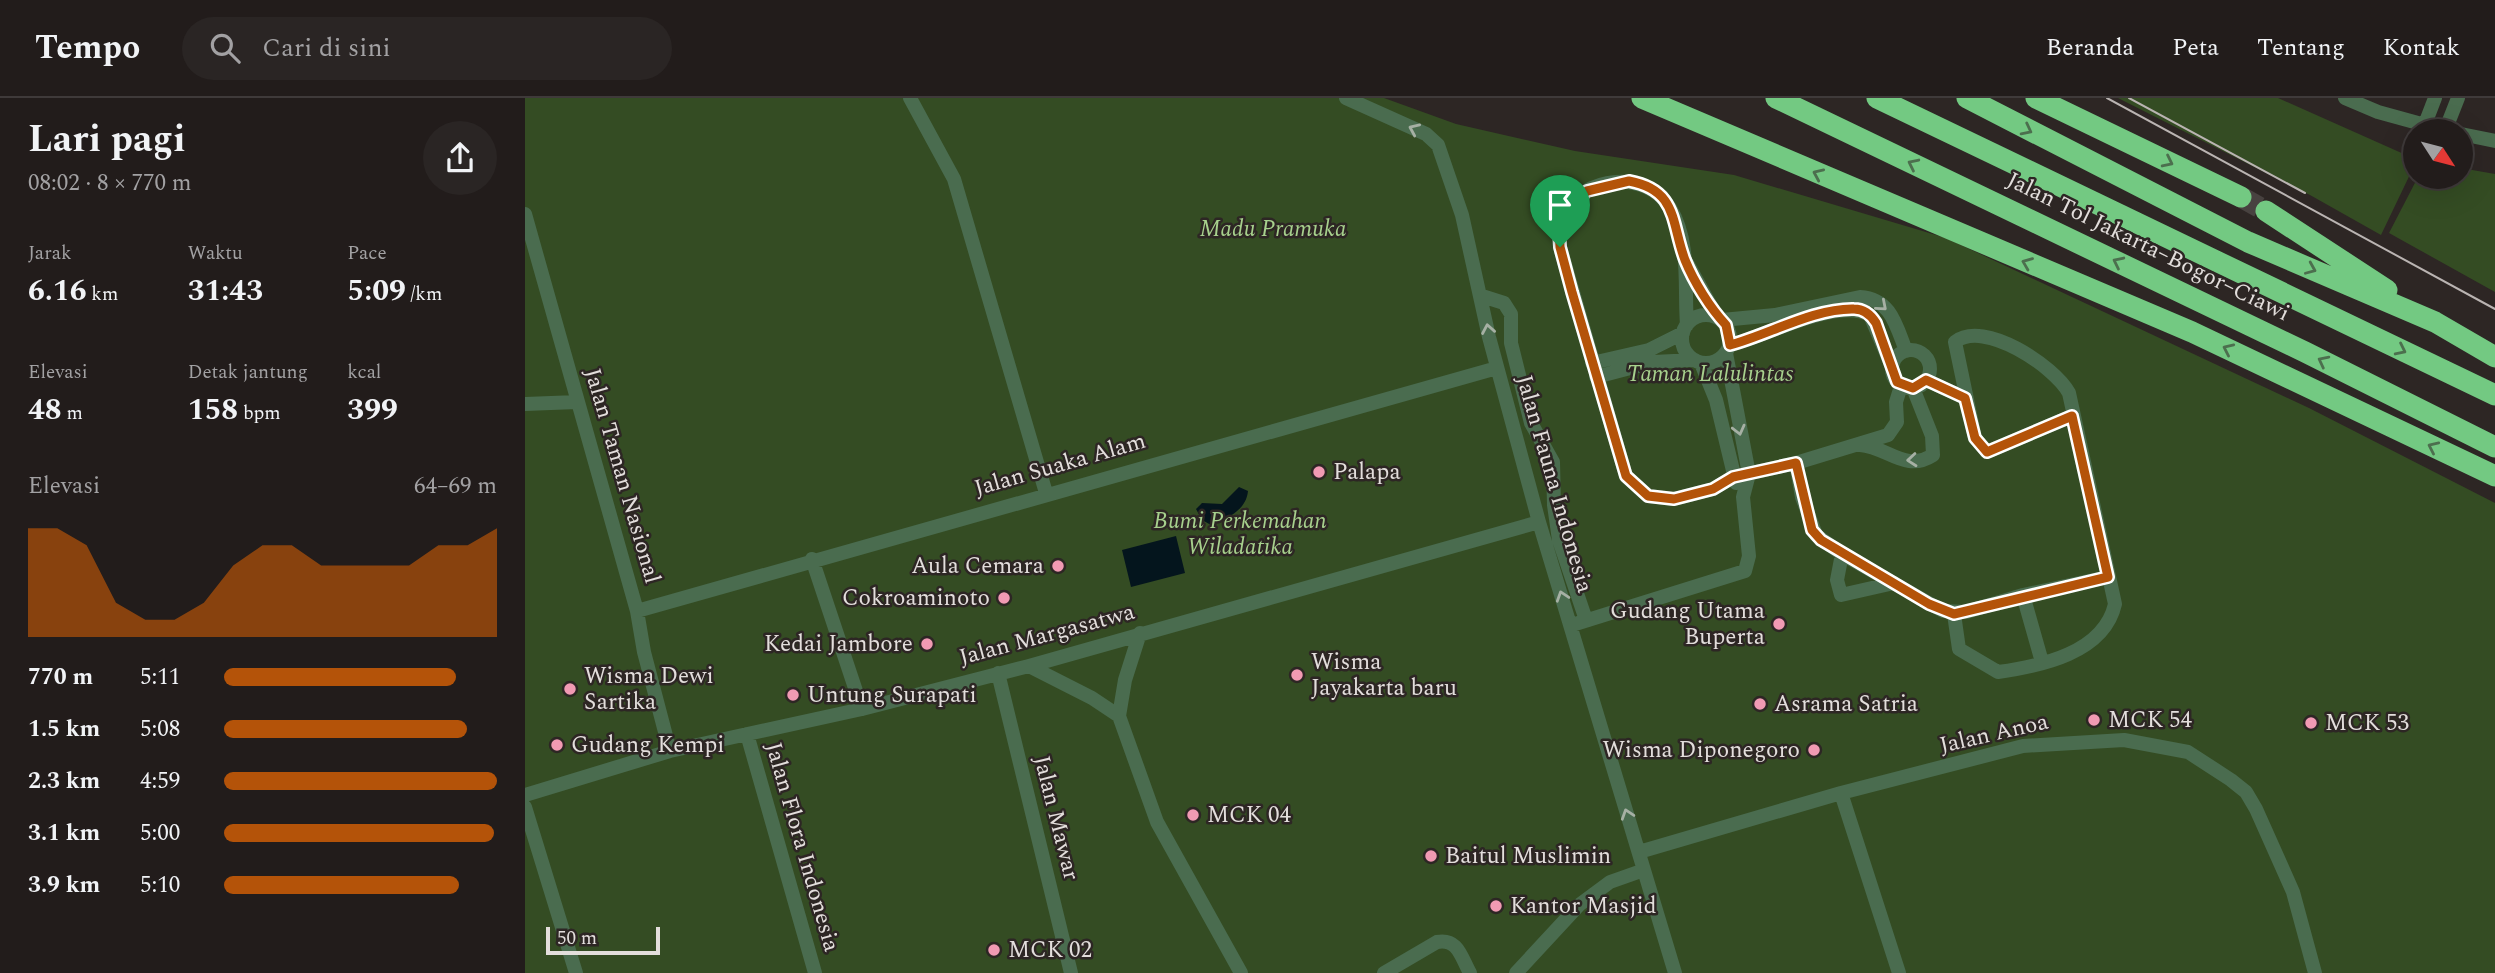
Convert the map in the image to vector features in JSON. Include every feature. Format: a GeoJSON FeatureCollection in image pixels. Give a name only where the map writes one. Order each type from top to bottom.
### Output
{"type":"FeatureCollection","features":[{"type":"Feature","properties":{"kind":"highway"},"geometry":{"type":"LineString","coordinates":[[1641,98],[2192,332],[2495,476]]}},
{"type":"Feature","properties":{"kind":"highway","name":"Jalan Tol Jakarta–Bogor–Ciawi"},"geometry":{"type":"LineString","coordinates":[[1776,98],[2293,345],[2495,447]]}},
{"type":"Feature","properties":{"kind":"highway","name":"Jalan Tol Jakarta–Bogor–Ciawi"},"geometry":{"type":"LineString","coordinates":[[1877,98],[2495,395]]}},
{"type":"Feature","properties":{"kind":"highway"},"geometry":{"type":"LineString","coordinates":[[1967,98],[2248,242],[2435,322]]}},
{"type":"Feature","properties":{"kind":"highway"},"geometry":{"type":"LineString","coordinates":[[2036,98],[2241,197]]}},
{"type":"Feature","properties":{"kind":"highway"},"geometry":{"type":"LineString","coordinates":[[2266,211],[2435,322],[2495,357]]}},
{"type":"Feature","properties":{"kind":"street"},"geometry":{"type":"LineString","coordinates":[[910,98],[954,178],[1046,493]]}},
{"type":"Feature","properties":{"kind":"street","name":"Jalan Fauna Indonesia"},"geometry":{"type":"LineString","coordinates":[[1346,98],[1426,134],[1438,145],[1462,215],[1497,368],[1538,522],[1572,625],[1675,973]]}},
{"type":"Feature","properties":{"kind":"street"},"geometry":{"type":"LineString","coordinates":[[2345,98],[2378,112],[2405,119]]}},
{"type":"Feature","properties":{"kind":"street"},"geometry":{"type":"LineString","coordinates":[[2427,119],[2435,98]]}},
{"type":"Feature","properties":{"kind":"street"},"geometry":{"type":"LineString","coordinates":[[2450,119],[2458,98]]}},
{"type":"Feature","properties":{"kind":"street"},"geometry":{"type":"LineString","coordinates":[[2473,136],[2495,141]]}},
{"type":"Feature","properties":{"kind":"street"},"geometry":{"type":"LineString","coordinates":[[1572,625],[1745,570],[1749,556],[1743,497],[1749,474],[1728,349],[1730,331],[1719,318],[1685,259],[1670,207],[1646,184],[1629,181],[1612,183],[1587,191],[1563,214],[1559,227],[1560,247],[1626,476],[1648,496],[1674,499],[1713,489],[1733,477],[1749,474],[1796,463],[1893,431],[1898,417],[1896,402],[1907,387],[1926,380],[1965,398]]}},
{"type":"Feature","properties":{"kind":"street","name":"Jalan Taman Nasional"},"geometry":{"type":"LineString","coordinates":[[525,214],[637,611],[644,652],[670,751]]}},
{"type":"Feature","properties":{"kind":"street"},"geometry":{"type":"LineString","coordinates":[[1685,259],[1685,352],[1698,361],[1716,401],[1733,477],[1743,497]]}},
{"type":"Feature","properties":{"kind":"street"},"geometry":{"type":"LineString","coordinates":[[1482,296],[1504,303],[1511,314],[1510,334],[1516,365],[1531,423],[1553,461],[1554,505],[1559,540],[1586,620]]}},
{"type":"Feature","properties":{"kind":"street"},"geometry":{"type":"LineString","coordinates":[[1594,370],[1649,350],[1685,329],[1700,315],[1719,318],[1775,315],[1860,297],[1872,298],[1888,308],[1906,351]]}},
{"type":"Feature","properties":{"kind":"street"},"geometry":{"type":"LineString","coordinates":[[1594,370],[1653,362],[1715,362],[1728,349],[1787,325],[1854,309],[1870,315],[1894,378],[1907,387],[1932,436],[1933,454],[1917,461],[1901,462],[1877,446],[1858,444]]}},
{"type":"Feature","properties":{"kind":"street"},"geometry":{"type":"LineString","coordinates":[[1954,614],[1959,649],[1983,660],[1996,671],[2042,662],[2084,647],[2103,629],[2115,604],[2069,393],[2060,379],[2014,348],[1987,337],[1972,336],[1955,342],[1975,438],[1987,452],[2072,416]]}},
{"type":"Feature","properties":{"kind":"street"},"geometry":{"type":"LineString","coordinates":[[1892,367],[1896,357],[1906,351],[1919,351],[1928,361],[1926,380]]}},
{"type":"Feature","properties":{"kind":"street","name":"Jalan Suaka Alam"},"geometry":{"type":"LineString","coordinates":[[637,611],[812,559],[1497,368]]}},
{"type":"Feature","properties":{"kind":"street"},"geometry":{"type":"LineString","coordinates":[[525,404],[577,402]]}},
{"type":"Feature","properties":{"kind":"street"},"geometry":{"type":"LineString","coordinates":[[1796,463],[1812,530],[1821,540],[1929,604],[1954,614],[2023,595],[2108,577]]}},
{"type":"Feature","properties":{"kind":"street","name":"Jalan Margasatwa"},"geometry":{"type":"LineString","coordinates":[[525,795],[670,751],[862,709],[1029,666],[1538,522]]}},
{"type":"Feature","properties":{"kind":"street"},"geometry":{"type":"LineString","coordinates":[[1842,554],[1837,580],[1841,595],[1894,583]]}},
{"type":"Feature","properties":{"kind":"street"},"geometry":{"type":"LineString","coordinates":[[812,559],[862,709]]}},
{"type":"Feature","properties":{"kind":"street"},"geometry":{"type":"LineString","coordinates":[[2023,595],[2042,662]]}},
{"type":"Feature","properties":{"kind":"street"},"geometry":{"type":"LineString","coordinates":[[1140,633],[1125,680],[1119,716],[1157,821],[1241,973]]}},
{"type":"Feature","properties":{"kind":"street"},"geometry":{"type":"LineString","coordinates":[[1029,666],[1092,698],[1119,716]]}},
{"type":"Feature","properties":{"kind":"street","name":"Jalan Mawar"},"geometry":{"type":"LineString","coordinates":[[998,673],[1071,973]]}},
{"type":"Feature","properties":{"kind":"street","name":"Jalan Flora Indonesia"},"geometry":{"type":"LineString","coordinates":[[747,734],[815,973]]}},
{"type":"Feature","properties":{"kind":"street","name":"Jalan Anoa"},"geometry":{"type":"LineString","coordinates":[[1639,852],[1841,793],[2023,746],[2124,740],[2188,752],[2246,792],[2256,808],[2293,892],[2315,973]]}},
{"type":"Feature","properties":{"kind":"street"},"geometry":{"type":"LineString","coordinates":[[1841,793],[1899,973]]}},
{"type":"Feature","properties":{"kind":"street"},"geometry":{"type":"LineString","coordinates":[[525,807],[576,973]]}},
{"type":"Feature","properties":{"kind":"street"},"geometry":{"type":"LineString","coordinates":[[1516,973],[1579,905],[1610,882],[1644,870]]}},
{"type":"Feature","properties":{"kind":"street"},"geometry":{"type":"LineString","coordinates":[[1384,973],[1437,942],[1446,940],[1455,944],[1469,973]]}},
{"type":"Feature","properties":{"kind":"green space","name":"Bumi Perkemahan Wiladatika"},"geometry":{"type":"Polygon","coordinates":[[[525,98],[1384,98],[1456,124],[1575,151],[1734,175],[1946,238],[2309,408],[2495,503],[2495,973],[525,973],[525,98]]]}},
{"type":"Feature","properties":{"kind":"green space"},"geometry":{"type":"Polygon","coordinates":[[[2118,98],[2278,98],[2403,154],[2403,189],[2381,235],[2310,195],[2118,98]]]}},
{"type":"Feature","properties":{"kind":"green space"},"geometry":{"type":"Polygon","coordinates":[[[2473,170],[2495,174],[2495,292],[2389,233],[2412,189],[2473,189],[2473,170]]]}},
{"type":"Feature","properties":{"kind":"water"},"geometry":{"type":"Polygon","coordinates":[[[1239,487],[1248,491],[1240,509],[1211,525],[1202,520],[1196,509],[1202,503],[1222,504],[1239,487]]]}},
{"type":"Feature","properties":{"kind":"water"},"geometry":{"type":"Polygon","coordinates":[[[1176,536],[1185,573],[1131,587],[1122,550],[1176,536]]]}},
{"type":"Feature","properties":{"kind":"tunnel"},"geometry":{"type":"LineString","coordinates":[[2241,197],[2266,211]]}},
{"type":"Feature","properties":{"kind":"tram line"},"geometry":{"type":"LineString","coordinates":[[2107,98],[2495,309]]}},
{"type":"Feature","properties":{"kind":"tram line"},"geometry":{"type":"LineString","coordinates":[[2129,98],[2305,193]]}},
{"type":"Feature","properties":{"kind":"place","name":"Palapa"},"geometry":{"type":"Point","coordinates":[1319,472]}},
{"type":"Feature","properties":{"kind":"place","name":"Aula Cemara"},"geometry":{"type":"Point","coordinates":[1058,566]}},
{"type":"Feature","properties":{"kind":"place","name":"Cokroaminoto"},"geometry":{"type":"Point","coordinates":[1004,598]}},
{"type":"Feature","properties":{"kind":"place","name":"Gudang Utama Buperta"},"geometry":{"type":"Point","coordinates":[1779,624]}},
{"type":"Feature","properties":{"kind":"place","name":"Kedai Jambore"},"geometry":{"type":"Point","coordinates":[927,644]}},
{"type":"Feature","properties":{"kind":"place","name":"Wisma Jayakarta baru"},"geometry":{"type":"Point","coordinates":[1297,675]}},
{"type":"Feature","properties":{"kind":"place","name":"Wisma Dewi Sartika"},"geometry":{"type":"Point","coordinates":[570,689]}},
{"type":"Feature","properties":{"kind":"place","name":"Untung Surapati"},"geometry":{"type":"Point","coordinates":[793,695]}},
{"type":"Feature","properties":{"kind":"place","name":"Asrama Satria"},"geometry":{"type":"Point","coordinates":[1760,704]}},
{"type":"Feature","properties":{"kind":"place","name":"MCK 54"},"geometry":{"type":"Point","coordinates":[2094,720]}},
{"type":"Feature","properties":{"kind":"place","name":"MCK 53"},"geometry":{"type":"Point","coordinates":[2311,723]}},
{"type":"Feature","properties":{"kind":"place","name":"Gudang Kempi"},"geometry":{"type":"Point","coordinates":[557,745]}},
{"type":"Feature","properties":{"kind":"place","name":"Wisma Diponegoro"},"geometry":{"type":"Point","coordinates":[1814,750]}},
{"type":"Feature","properties":{"kind":"place","name":"MCK 04"},"geometry":{"type":"Point","coordinates":[1193,815]}},
{"type":"Feature","properties":{"kind":"place","name":"Baitul Muslimin"},"geometry":{"type":"Point","coordinates":[1431,856]}},
{"type":"Feature","properties":{"kind":"place","name":"Kantor Masjid"},"geometry":{"type":"Point","coordinates":[1496,906]}},
{"type":"Feature","properties":{"kind":"place","name":"MCK 02"},"geometry":{"type":"Point","coordinates":[994,950]}},
{"type":"Feature","properties":{"kind":"route"},"geometry":{"type":"LineString","coordinates":[[1629,181],[1646,184],[1670,207],[1685,259],[1717,317],[1730,331],[1730,345],[1834,312],[1862,310],[1876,323],[1897,382],[1907,388],[1913,388],[1926,380],[1965,398],[1975,438],[1987,452],[2072,416],[2108,577],[2023,595],[1954,614],[1929,604],[1821,540],[1812,530],[1796,463],[1733,477],[1713,489],[1674,499],[1648,496],[1626,476],[1560,247],[1559,227],[1563,214],[1587,191],[1612,183],[1629,181]]}},
{"type":"Feature","properties":{"kind":"park label","name":"Madu Pramuka"},"geometry":{"type":"Point","coordinates":[1273,229]}},
{"type":"Feature","properties":{"kind":"park label","name":"Taman Lalulintas"},"geometry":{"type":"Point","coordinates":[1710,374]}}]}
